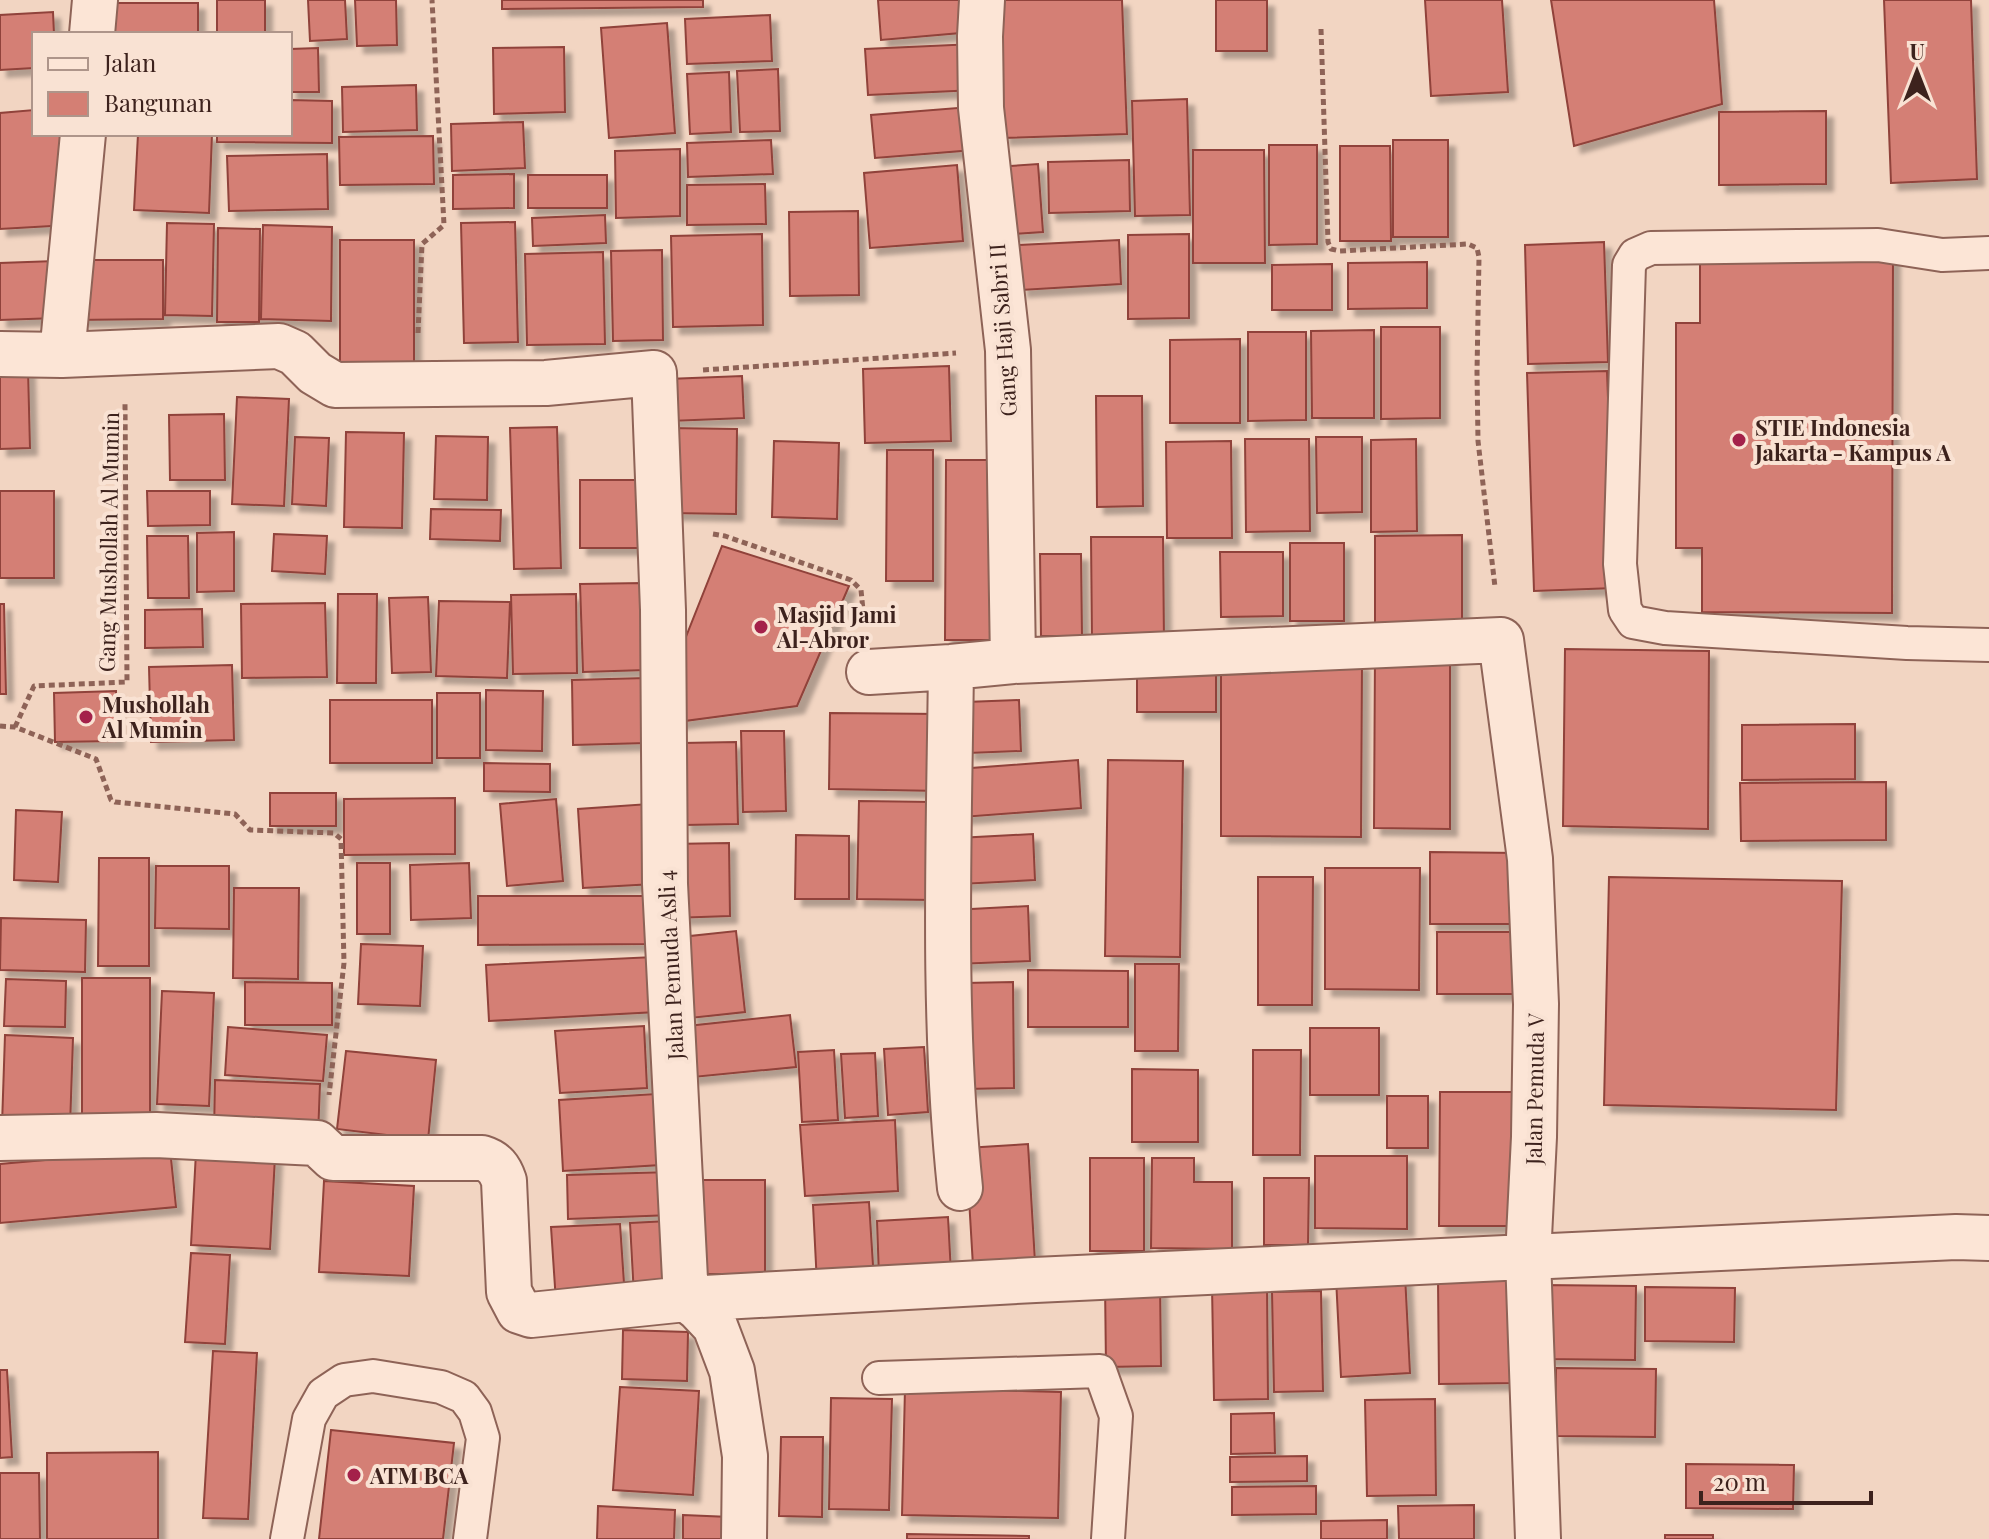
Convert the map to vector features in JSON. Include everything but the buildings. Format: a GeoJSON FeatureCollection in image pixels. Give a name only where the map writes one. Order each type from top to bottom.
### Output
{"type":"FeatureCollection","features":[{"type":"Feature","properties":{"kind":"street"},"geometry":{"type":"LineString","coordinates":[[92,32],[95,0]]}},
{"type":"Feature","properties":{"kind":"street","name":"Gang Haji Sabri II"},"geometry":{"type":"LineString","coordinates":[[982,0],[981,108],[1008,350],[1013,661]]}},
{"type":"Feature","properties":{"kind":"street"},"geometry":{"type":"LineString","coordinates":[[62,355],[83,136]]}},
{"type":"Feature","properties":{"kind":"street"},"geometry":{"type":"LineString","coordinates":[[0,354],[62,355],[279,346],[295,353],[315,373],[335,385],[546,383],[654,373]]}},
{"type":"Feature","properties":{"kind":"street","name":"Jalan Pemuda Asli 4"},"geometry":{"type":"LineString","coordinates":[[654,373],[663,610],[665,884],[686,1299]]}},
{"type":"Feature","properties":{"kind":"street"},"geometry":{"type":"LineString","coordinates":[[869,672],[1013,661],[1501,640]]}},
{"type":"Feature","properties":{"kind":"street","name":"Jalan Pemuda V"},"geometry":{"type":"LineString","coordinates":[[1501,640],[1530,859],[1536,1004],[1528,1257],[1538,1539]]}},
{"type":"Feature","properties":{"kind":"street"},"geometry":{"type":"LineString","coordinates":[[951,667],[949,978],[954,1131],[960,1188]]}},
{"type":"Feature","properties":{"kind":"street"},"geometry":{"type":"LineString","coordinates":[[0,1138],[156,1135],[317,1143],[333,1158],[482,1158],[493,1161],[504,1181],[509,1292],[519,1311],[531,1315],[686,1299],[1035,1280],[1940,1237],[1989,1238]]}},
{"type":"Feature","properties":{"kind":"street"},"geometry":{"type":"LineString","coordinates":[[686,1299],[715,1326],[732,1371],[745,1456],[744,1539]]}},
{"type":"Feature","properties":{"kind":"lane"},"geometry":{"type":"LineString","coordinates":[[1989,253],[1942,255],[1878,245],[1651,248],[1635,255],[1629,265],[1620,564],[1625,610],[1633,622],[1710,631],[1989,645]]}},
{"type":"Feature","properties":{"kind":"lane"},"geometry":{"type":"LineString","coordinates":[[879,1378],[1100,1371],[1116,1416],[1108,1539]]}},
{"type":"Feature","properties":{"kind":"lane"},"geometry":{"type":"LineString","coordinates":[[287,1539],[309,1419],[323,1394],[344,1380],[373,1376],[441,1387],[464,1397],[475,1412],[483,1438],[470,1539]]}},
{"type":"Feature","properties":{"kind":"path"},"geometry":{"type":"LineString","coordinates":[[415,384],[422,244],[444,225],[432,0]]}},
{"type":"Feature","properties":{"kind":"path"},"geometry":{"type":"LineString","coordinates":[[1321,29],[1328,242],[1331,249],[1468,244],[1477,248],[1478,441],[1501,640]]}},
{"type":"Feature","properties":{"kind":"path"},"geometry":{"type":"LineString","coordinates":[[654,373],[1008,350]]}},
{"type":"Feature","properties":{"kind":"path","name":"Gang Mushollah Al Mumin"},"geometry":{"type":"LineString","coordinates":[[15,727],[34,686],[127,682],[125,352]]}},
{"type":"Feature","properties":{"kind":"path"},"geometry":{"type":"LineString","coordinates":[[660,533],[725,536],[851,580],[861,590],[869,672]]}},
{"type":"Feature","properties":{"kind":"path"},"geometry":{"type":"LineString","coordinates":[[0,726],[15,727],[96,759],[111,800],[115,802],[235,814],[250,830],[334,833],[341,839],[344,963],[322,1146]]}},
{"type":"Feature","properties":{"kind":"place","name":"STIE Indonesia Jakarta - Kampus A"},"geometry":{"type":"Point","coordinates":[1739,440]}},
{"type":"Feature","properties":{"kind":"place","name":"Masjid Jami Al-Abror"},"geometry":{"type":"Point","coordinates":[761,627]}},
{"type":"Feature","properties":{"kind":"place","name":"Mushollah Al Mumin"},"geometry":{"type":"Point","coordinates":[86,717]}},
{"type":"Feature","properties":{"kind":"place","name":"ATM BCA"},"geometry":{"type":"Point","coordinates":[354,1475]}}]}
